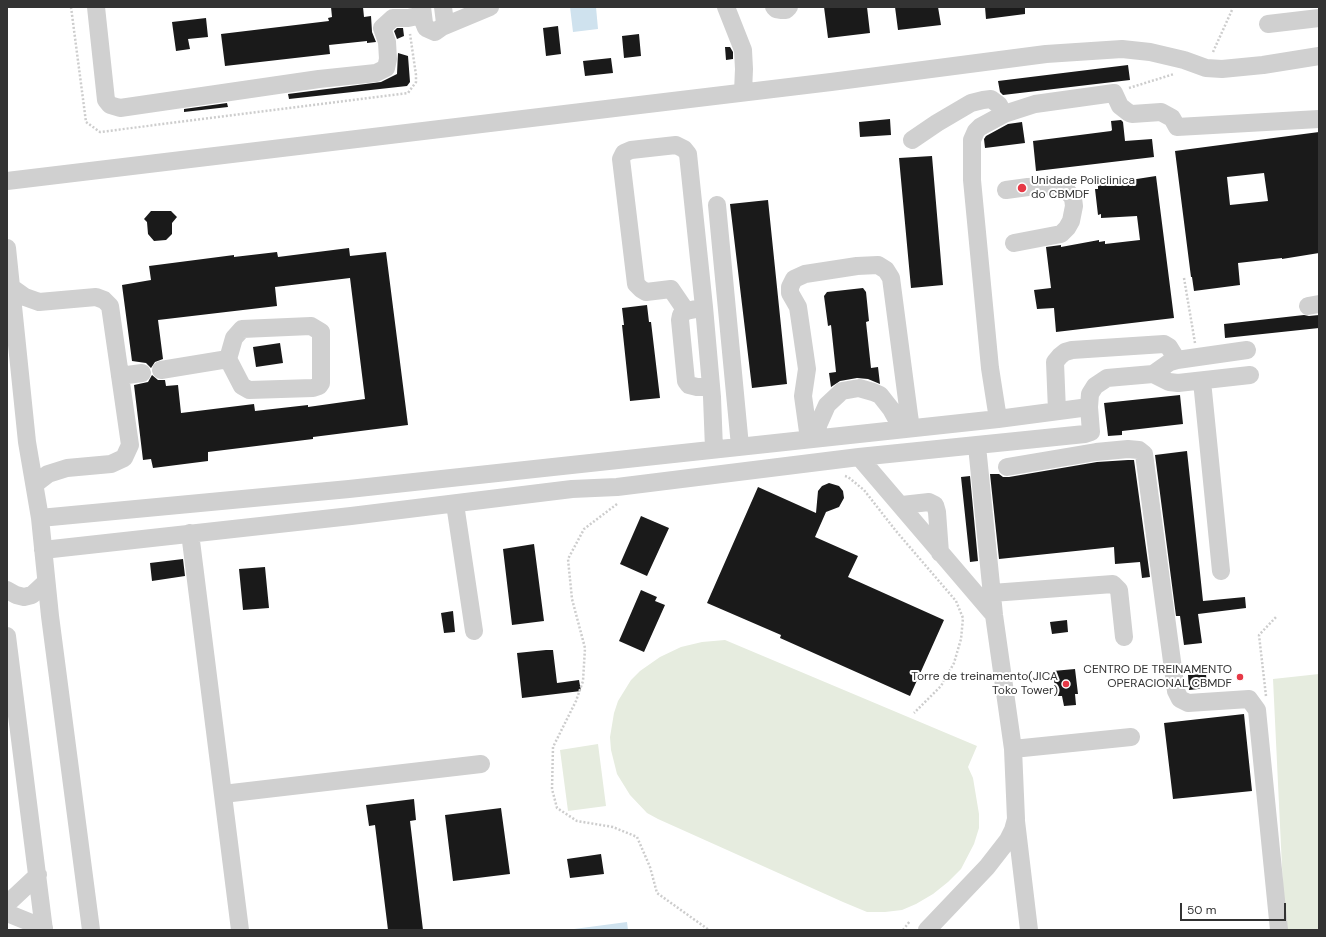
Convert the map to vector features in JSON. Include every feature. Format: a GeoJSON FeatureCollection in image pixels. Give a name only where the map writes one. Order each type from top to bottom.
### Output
{"type":"FeatureCollection","features":[{"type":"Feature","properties":{"kind":"street"},"geometry":{"type":"LineString","coordinates":[[96,7],[106,100],[110,105],[120,108],[319,79],[376,73],[386,68],[388,59],[387,42],[382,28],[393,18],[408,18],[423,11],[426,28],[435,32],[442,27],[490,7]]}},
{"type":"Feature","properties":{"kind":"street"},"geometry":{"type":"LineString","coordinates":[[442,27],[445,23],[443,7]]}},
{"type":"Feature","properties":{"kind":"street"},"geometry":{"type":"LineString","coordinates":[[726,7],[744,50],[743,92]]}},
{"type":"Feature","properties":{"kind":"street"},"geometry":{"type":"LineString","coordinates":[[774,7],[776,10],[786,10],[789,7]]}},
{"type":"Feature","properties":{"kind":"street"},"geometry":{"type":"LineString","coordinates":[[1268,24],[1319,18]]}},
{"type":"Feature","properties":{"kind":"street"},"geometry":{"type":"LineString","coordinates":[[7,181],[1046,54],[1122,49],[1150,52],[1184,60],[1206,68],[1222,69],[1263,65],[1319,56]]}},
{"type":"Feature","properties":{"kind":"street"},"geometry":{"type":"LineString","coordinates":[[998,419],[990,368],[972,180],[972,140],[976,131],[983,124],[1004,114],[1035,104],[1114,93],[1120,106],[1129,113],[1161,112],[1172,118],[1177,128],[1319,119]]}},
{"type":"Feature","properties":{"kind":"street"},"geometry":{"type":"LineString","coordinates":[[912,140],[971,103],[992,99],[999,105],[1004,114]]}},
{"type":"Feature","properties":{"kind":"street"},"geometry":{"type":"LineString","coordinates":[[686,311],[671,289],[646,292],[636,284],[621,159],[624,153],[631,150],[676,145],[684,148],[688,154],[704,307],[711,387],[714,449]]}},
{"type":"Feature","properties":{"kind":"street"},"geometry":{"type":"LineString","coordinates":[[1006,190],[1051,186],[1067,191],[1073,198],[1074,206],[1071,221],[1061,234],[1014,243]]}},
{"type":"Feature","properties":{"kind":"street"},"geometry":{"type":"LineString","coordinates":[[717,205],[740,446]]}},
{"type":"Feature","properties":{"kind":"street"},"geometry":{"type":"LineString","coordinates":[[7,248],[11,287],[12,351],[40,518],[46,582],[91,930]]}},
{"type":"Feature","properties":{"kind":"street"},"geometry":{"type":"LineString","coordinates":[[811,438],[803,396],[807,369],[798,307],[790,293],[790,287],[794,279],[806,274],[857,266],[878,265],[886,270],[891,278],[908,416],[907,428]]}},
{"type":"Feature","properties":{"kind":"street"},"geometry":{"type":"LineString","coordinates":[[11,287],[25,297],[39,302],[96,297],[104,300],[110,306],[130,446],[124,458],[111,464],[67,468],[48,474],[35,484]]}},
{"type":"Feature","properties":{"kind":"street"},"geometry":{"type":"LineString","coordinates":[[704,307],[686,311],[681,315],[680,320],[686,381],[689,385],[697,387],[711,387]]}},
{"type":"Feature","properties":{"kind":"street"},"geometry":{"type":"LineString","coordinates":[[311,326],[321,332],[321,383],[319,386],[313,388],[249,390],[242,386],[228,359],[234,338],[242,330],[311,326]]}},
{"type":"Feature","properties":{"kind":"street"},"geometry":{"type":"LineString","coordinates":[[1050,438],[1056,362],[1065,352],[1072,350],[1164,344],[1170,347],[1177,360]]}},
{"type":"Feature","properties":{"kind":"street"},"geometry":{"type":"LineString","coordinates":[[1096,452],[1091,432],[1089,407],[1090,394],[1095,386],[1107,378],[1153,374],[1170,362],[1177,360],[1247,350]]}},
{"type":"Feature","properties":{"kind":"street"},"geometry":{"type":"LineString","coordinates":[[161,370],[228,359]]}},
{"type":"Feature","properties":{"kind":"street"},"geometry":{"type":"LineString","coordinates":[[120,376],[142,373]]}},
{"type":"Feature","properties":{"kind":"street"},"geometry":{"type":"LineString","coordinates":[[1153,374],[1169,382],[1178,384],[1250,375]]}},
{"type":"Feature","properties":{"kind":"street"},"geometry":{"type":"LineString","coordinates":[[1202,381],[1221,571]]}},
{"type":"Feature","properties":{"kind":"street"},"geometry":{"type":"LineString","coordinates":[[811,438],[828,405],[842,391],[859,388],[880,395],[907,428]]}},
{"type":"Feature","properties":{"kind":"street"},"geometry":{"type":"LineString","coordinates":[[40,518],[160,508],[349,489],[998,419],[1089,407]]}},
{"type":"Feature","properties":{"kind":"street"},"geometry":{"type":"LineString","coordinates":[[43,550],[456,504],[572,489],[616,487],[793,464],[977,446],[1085,434],[1091,432]]}},
{"type":"Feature","properties":{"kind":"street"},"geometry":{"type":"LineString","coordinates":[[789,441],[793,464]]}},
{"type":"Feature","properties":{"kind":"street"},"geometry":{"type":"LineString","coordinates":[[977,446],[994,615],[1012,749],[1016,818],[1030,930]]}},
{"type":"Feature","properties":{"kind":"street"},"geometry":{"type":"LineString","coordinates":[[1007,467],[1096,452],[1128,449],[1139,450],[1144,454],[1176,691],[1180,699],[1188,703],[1249,699],[1257,710],[1279,930]]}},
{"type":"Feature","properties":{"kind":"street"},"geometry":{"type":"LineString","coordinates":[[859,457],[902,505],[940,553],[994,615]]}},
{"type":"Feature","properties":{"kind":"street"},"geometry":{"type":"LineString","coordinates":[[567,465],[572,489]]}},
{"type":"Feature","properties":{"kind":"street"},"geometry":{"type":"LineString","coordinates":[[349,489],[351,516]]}},
{"type":"Feature","properties":{"kind":"street"},"geometry":{"type":"LineString","coordinates":[[902,505],[929,502],[935,505],[937,512],[940,553]]}},
{"type":"Feature","properties":{"kind":"street"},"geometry":{"type":"LineString","coordinates":[[456,504],[474,631]]}},
{"type":"Feature","properties":{"kind":"street"},"geometry":{"type":"LineString","coordinates":[[160,508],[183,534],[223,794],[240,930]]}},
{"type":"Feature","properties":{"kind":"street"},"geometry":{"type":"LineString","coordinates":[[7,590],[24,597],[32,595],[46,582]]}},
{"type":"Feature","properties":{"kind":"street"},"geometry":{"type":"LineString","coordinates":[[992,593],[1113,584],[1119,590],[1124,638]]}},
{"type":"Feature","properties":{"kind":"street"},"geometry":{"type":"LineString","coordinates":[[7,636],[44,929],[7,913]]}},
{"type":"Feature","properties":{"kind":"street"},"geometry":{"type":"LineString","coordinates":[[1012,749],[1131,736]]}},
{"type":"Feature","properties":{"kind":"street"},"geometry":{"type":"LineString","coordinates":[[223,794],[481,764]]}},
{"type":"Feature","properties":{"kind":"street"},"geometry":{"type":"LineString","coordinates":[[927,930],[987,867],[1008,840],[1013,830],[1016,818]]}},
{"type":"Feature","properties":{"kind":"street"},"geometry":{"type":"LineString","coordinates":[[7,904],[38,875]]}},
{"type":"Feature","properties":{"kind":"path"},"geometry":{"type":"LineString","coordinates":[[1184,278],[1198,358]]}},
{"type":"Feature","properties":{"kind":"path"},"geometry":{"type":"LineString","coordinates":[[841,475],[848,477],[864,490],[896,531],[956,601],[963,618],[961,639],[954,663],[941,686],[914,713]]}},
{"type":"Feature","properties":{"kind":"path"},"geometry":{"type":"LineString","coordinates":[[621,501],[584,529],[568,559],[572,598],[585,648],[583,681],[576,701],[553,747],[552,789],[557,808],[577,820],[613,827],[637,837],[650,867],[657,893],[709,930]]}},
{"type":"Feature","properties":{"kind":"path"},"geometry":{"type":"LineString","coordinates":[[903,930],[910,921]]}},
{"type":"Feature","properties":{"kind":"shaded area"},"geometry":{"type":"Polygon","coordinates":[[[725,640],[977,746],[968,767],[973,778],[979,814],[979,828],[974,844],[961,869],[948,882],[933,894],[902,910],[867,912],[658,819],[647,813],[630,795],[617,774],[611,750],[610,737],[614,713],[618,701],[631,680],[640,671],[660,657],[681,647],[702,642],[725,640]]]}},
{"type":"Feature","properties":{"kind":"shaded area"},"geometry":{"type":"Polygon","coordinates":[[[1319,674],[1319,930],[1285,930],[1273,679],[1319,674]]]}},
{"type":"Feature","properties":{"kind":"shaded area"},"geometry":{"type":"Polygon","coordinates":[[[598,744],[606,806],[568,811],[560,750],[598,744]]]}},
{"type":"Feature","properties":{"kind":"water"},"geometry":{"type":"Polygon","coordinates":[[[570,7],[596,7],[598,29],[573,32],[570,7]]]}},
{"type":"Feature","properties":{"kind":"water"},"geometry":{"type":"Polygon","coordinates":[[[627,922],[628,930],[574,930],[574,929],[627,922]]]}},
{"type":"Feature","properties":{"kind":"building"},"geometry":{"type":"Polygon","coordinates":[[[331,7],[363,7],[364,17],[371,16],[372,32],[376,42],[367,43],[367,41],[329,45],[330,54],[225,66],[221,34],[329,21],[328,18],[332,17],[331,7]]]}},
{"type":"Feature","properties":{"kind":"building"},"geometry":{"type":"Polygon","coordinates":[[[824,7],[867,7],[870,33],[828,38],[824,7]]]}},
{"type":"Feature","properties":{"kind":"building"},"geometry":{"type":"Polygon","coordinates":[[[895,7],[938,7],[941,25],[898,30],[895,7]]]}},
{"type":"Feature","properties":{"kind":"building"},"geometry":{"type":"Polygon","coordinates":[[[985,7],[1025,7],[1025,14],[986,19],[985,7]]]}},
{"type":"Feature","properties":{"kind":"building"},"geometry":{"type":"Polygon","coordinates":[[[206,18],[208,37],[188,39],[190,49],[176,51],[172,22],[206,18]]]}},
{"type":"Feature","properties":{"kind":"building"},"geometry":{"type":"Polygon","coordinates":[[[558,26],[561,54],[546,56],[543,28],[558,26]]]}},
{"type":"Feature","properties":{"kind":"building"},"geometry":{"type":"Polygon","coordinates":[[[397,28],[403,28],[404,36],[397,39],[394,31],[397,28]]]}},
{"type":"Feature","properties":{"kind":"building"},"geometry":{"type":"Polygon","coordinates":[[[639,34],[641,56],[624,58],[622,36],[639,34]]]}},
{"type":"Feature","properties":{"kind":"building"},"geometry":{"type":"Polygon","coordinates":[[[725,47],[730,47],[733,52],[733,59],[726,60],[725,47]]]}},
{"type":"Feature","properties":{"kind":"building"},"geometry":{"type":"Polygon","coordinates":[[[398,53],[408,56],[410,82],[407,86],[289,99],[288,94],[381,82],[397,74],[398,53]]]}},
{"type":"Feature","properties":{"kind":"building"},"geometry":{"type":"Polygon","coordinates":[[[611,58],[613,73],[585,76],[583,61],[611,58]]]}},
{"type":"Feature","properties":{"kind":"building"},"geometry":{"type":"Polygon","coordinates":[[[1128,65],[1130,80],[1003,95],[1000,92],[998,81],[1128,65]]]}},
{"type":"Feature","properties":{"kind":"building"},"geometry":{"type":"Polygon","coordinates":[[[227,103],[228,107],[184,112],[184,109],[227,103]]]}},
{"type":"Feature","properties":{"kind":"building"},"geometry":{"type":"Polygon","coordinates":[[[890,119],[891,135],[860,137],[859,122],[890,119]]]}},
{"type":"Feature","properties":{"kind":"building"},"geometry":{"type":"Polygon","coordinates":[[[1121,120],[1123,122],[1125,141],[1152,139],[1154,157],[1036,171],[1033,141],[1111,131],[1111,121],[1121,120]]]}},
{"type":"Feature","properties":{"kind":"building"},"geometry":{"type":"Polygon","coordinates":[[[1022,122],[1025,143],[985,148],[984,139],[986,136],[1008,124],[1022,122]]]}},
{"type":"Feature","properties":{"kind":"building"},"geometry":{"type":"Polygon","coordinates":[[[1319,132],[1319,253],[1282,259],[1238,263],[1240,285],[1194,291],[1175,151],[1319,132]],[[1264,173],[1227,177],[1230,205],[1268,201],[1264,173]]]}},
{"type":"Feature","properties":{"kind":"building"},"geometry":{"type":"Polygon","coordinates":[[[932,156],[943,285],[911,288],[899,158],[932,156]]]}},
{"type":"Feature","properties":{"kind":"building"},"geometry":{"type":"Polygon","coordinates":[[[1156,176],[1174,318],[1056,332],[1054,308],[1037,309],[1034,290],[1051,288],[1046,247],[1061,245],[1061,247],[1099,240],[1099,242],[1105,241],[1105,244],[1140,240],[1137,216],[1101,218],[1101,214],[1098,215],[1095,189],[1098,189],[1098,185],[1156,176]]]}},
{"type":"Feature","properties":{"kind":"building"},"geometry":{"type":"Polygon","coordinates":[[[768,200],[787,384],[752,388],[730,204],[768,200]]]}},
{"type":"Feature","properties":{"kind":"building"},"geometry":{"type":"Polygon","coordinates":[[[151,211],[171,211],[177,217],[172,223],[172,234],[166,240],[154,241],[148,234],[147,222],[144,219],[151,211]]]}},
{"type":"Feature","properties":{"kind":"building"},"geometry":{"type":"Polygon","coordinates":[[[349,248],[350,256],[386,252],[408,425],[208,452],[208,461],[153,468],[151,459],[143,460],[134,385],[148,382],[152,375],[158,380],[165,380],[166,386],[178,385],[181,413],[254,404],[255,411],[308,405],[308,407],[365,399],[350,278],[275,287],[277,306],[158,320],[163,359],[155,362],[151,368],[146,363],[132,361],[122,285],[151,280],[149,266],[234,255],[234,257],[277,252],[278,257],[349,248]]]}},
{"type":"Feature","properties":{"kind":"building"},"geometry":{"type":"Polygon","coordinates":[[[863,288],[866,292],[869,321],[866,322],[871,368],[878,367],[880,384],[868,379],[857,378],[840,381],[831,387],[829,373],[836,372],[831,325],[828,326],[824,296],[827,292],[863,288]]]}},
{"type":"Feature","properties":{"kind":"building"},"geometry":{"type":"Polygon","coordinates":[[[647,305],[649,322],[651,322],[660,398],[630,401],[622,325],[624,325],[622,308],[647,305]]]}},
{"type":"Feature","properties":{"kind":"building"},"geometry":{"type":"Polygon","coordinates":[[[1304,315],[1319,315],[1319,328],[1225,338],[1224,324],[1304,315]]]}},
{"type":"Feature","properties":{"kind":"building"},"geometry":{"type":"Polygon","coordinates":[[[280,343],[283,363],[256,367],[253,347],[280,343]]]}},
{"type":"Feature","properties":{"kind":"building"},"geometry":{"type":"Polygon","coordinates":[[[1180,395],[1183,424],[1122,431],[1122,435],[1108,436],[1104,403],[1180,395]]]}},
{"type":"Feature","properties":{"kind":"building"},"geometry":{"type":"Polygon","coordinates":[[[1187,451],[1203,601],[1245,597],[1246,608],[1198,614],[1202,643],[1184,645],[1180,616],[1176,616],[1155,455],[1187,451]]]}},
{"type":"Feature","properties":{"kind":"building"},"geometry":{"type":"Polygon","coordinates":[[[1134,460],[1150,577],[1142,578],[1140,562],[1115,564],[1114,547],[999,559],[990,474],[999,474],[1003,477],[1009,477],[1097,462],[1134,460]]]}},
{"type":"Feature","properties":{"kind":"building"},"geometry":{"type":"Polygon","coordinates":[[[970,476],[978,561],[970,562],[961,477],[970,476]]]}},
{"type":"Feature","properties":{"kind":"building"},"geometry":{"type":"Polygon","coordinates":[[[829,483],[839,486],[843,491],[844,498],[839,507],[826,512],[815,537],[858,556],[848,577],[944,620],[910,696],[780,638],[781,635],[707,603],[758,487],[816,513],[818,491],[822,486],[829,483]]]}},
{"type":"Feature","properties":{"kind":"building"},"geometry":{"type":"Polygon","coordinates":[[[641,516],[669,528],[647,576],[620,564],[641,516]]]}},
{"type":"Feature","properties":{"kind":"building"},"geometry":{"type":"Polygon","coordinates":[[[534,544],[544,621],[512,625],[503,549],[534,544]]]}},
{"type":"Feature","properties":{"kind":"building"},"geometry":{"type":"Polygon","coordinates":[[[183,559],[185,576],[152,581],[150,563],[183,559]]]}},
{"type":"Feature","properties":{"kind":"building"},"geometry":{"type":"Polygon","coordinates":[[[265,567],[269,608],[243,610],[239,569],[265,567]]]}},
{"type":"Feature","properties":{"kind":"building"},"geometry":{"type":"Polygon","coordinates":[[[641,590],[657,597],[655,601],[665,605],[644,652],[619,641],[641,590]]]}},
{"type":"Feature","properties":{"kind":"building"},"geometry":{"type":"Polygon","coordinates":[[[453,611],[455,632],[444,633],[441,613],[453,611]]]}},
{"type":"Feature","properties":{"kind":"building"},"geometry":{"type":"Polygon","coordinates":[[[1067,620],[1068,632],[1052,634],[1050,622],[1067,620]]]}},
{"type":"Feature","properties":{"kind":"building"},"geometry":{"type":"Polygon","coordinates":[[[553,650],[557,683],[579,680],[581,691],[522,698],[517,653],[553,650]]]}},
{"type":"Feature","properties":{"kind":"building","name":"Torre de treinamento(JICA Toko Tower)"},"geometry":{"type":"Polygon","coordinates":[[[1075,669],[1078,694],[1075,694],[1076,705],[1064,706],[1062,696],[1056,696],[1053,671],[1075,669]]]}},
{"type":"Feature","properties":{"kind":"building"},"geometry":{"type":"Polygon","coordinates":[[[1206,674],[1207,688],[1189,690],[1188,675],[1206,674]]]}},
{"type":"Feature","properties":{"kind":"building"},"geometry":{"type":"Polygon","coordinates":[[[1244,714],[1252,791],[1173,799],[1164,723],[1244,714]]]}},
{"type":"Feature","properties":{"kind":"building"},"geometry":{"type":"Polygon","coordinates":[[[414,799],[416,820],[410,821],[423,930],[388,930],[375,825],[369,826],[366,805],[414,799]]]}},
{"type":"Feature","properties":{"kind":"building"},"geometry":{"type":"Polygon","coordinates":[[[501,808],[510,874],[453,881],[445,815],[501,808]]]}},
{"type":"Feature","properties":{"kind":"building"},"geometry":{"type":"Polygon","coordinates":[[[601,854],[604,874],[570,878],[567,859],[601,854]]]}},
{"type":"Feature","properties":{"kind":"place","name":"Unidade Policlinica do CBMDF"},"geometry":{"type":"Point","coordinates":[1022,188]}},
{"type":"Feature","properties":{"kind":"place","name":"CENTRO DE TREINAMENTO OPERACIONAL CBMDF"},"geometry":{"type":"Point","coordinates":[1240,677]}},
{"type":"Feature","properties":{"kind":"place","name":"Torre de treinamento(JICA Toko Tower)"},"geometry":{"type":"Point","coordinates":[1066,684]}}]}
